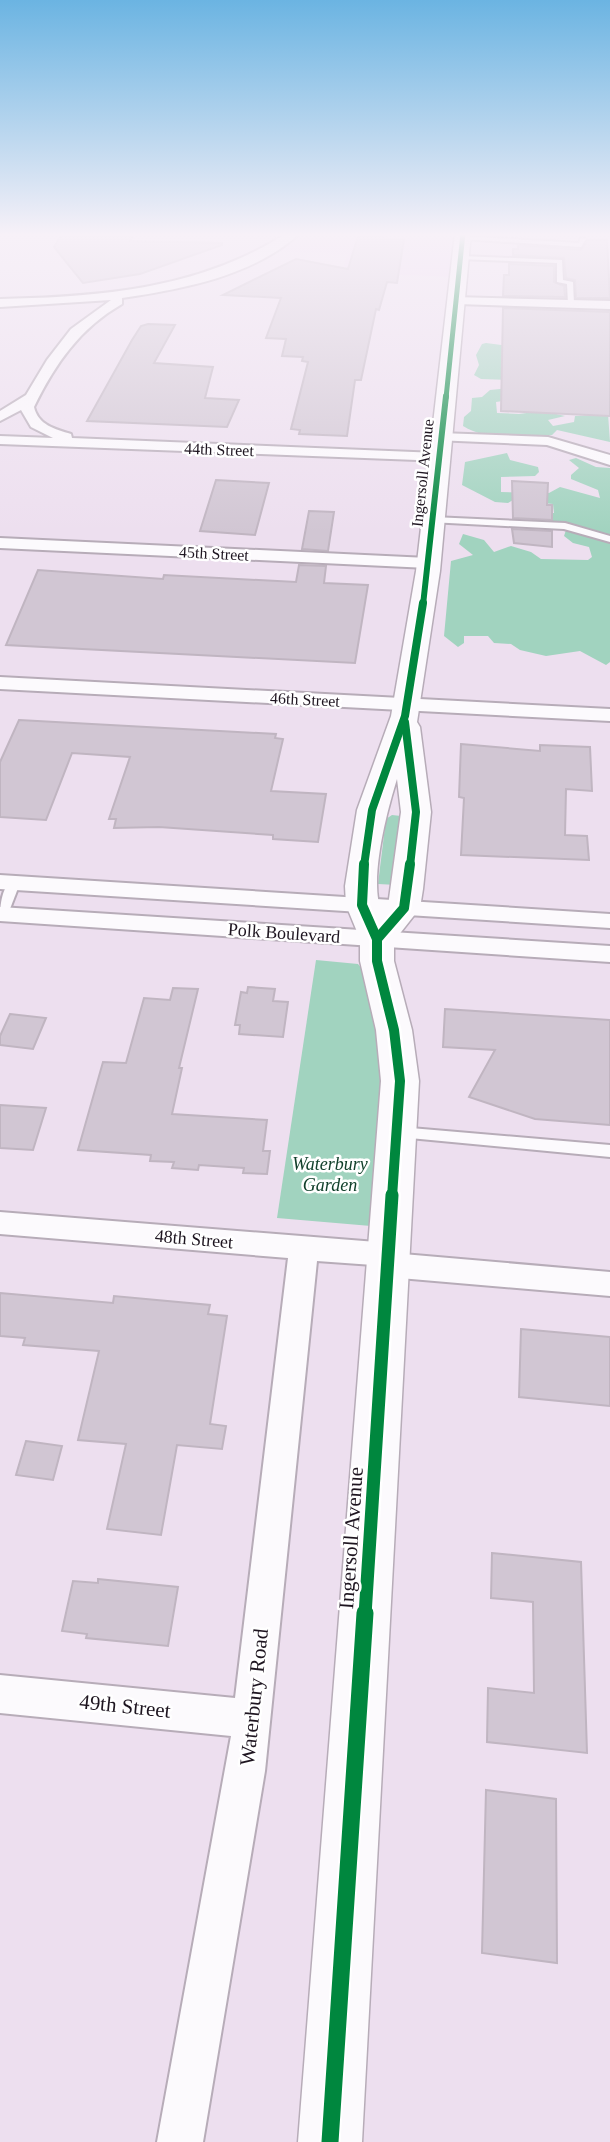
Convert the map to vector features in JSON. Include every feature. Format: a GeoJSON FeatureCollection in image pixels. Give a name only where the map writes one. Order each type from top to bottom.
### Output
{"type":"FeatureCollection","features":[{"type":"Feature","properties":{"kind":"main road","name":"Ingersoll Avenue"},"geometry":{"type":"LineString","coordinates":[[381,917],[361,886],[372,810],[406,710],[428,563],[454,333]]}},
{"type":"Feature","properties":{"kind":"main road","name":"Ingersoll Avenue"},"geometry":{"type":"LineString","coordinates":[[330,2142],[397,1132],[399,1063],[377,961],[381,917],[416,812],[406,710]]}},
{"type":"Feature","properties":{"kind":"street"},"geometry":{"type":"LineString","coordinates":[[62,333],[27,407],[28,415],[36,424],[53,433],[89,443]]}},
{"type":"Feature","properties":{"kind":"street"},"geometry":{"type":"LineString","coordinates":[[0,417],[32,398]]}},
{"type":"Feature","properties":{"kind":"street","name":"44th Street"},"geometry":{"type":"LineString","coordinates":[[0,440],[439,448],[548,441],[610,460]]}},
{"type":"Feature","properties":{"kind":"street","name":"45th Street"},"geometry":{"type":"LineString","coordinates":[[0,543],[428,563]]}},
{"type":"Feature","properties":{"kind":"street","name":"46th Street"},"geometry":{"type":"LineString","coordinates":[[0,683],[406,710],[610,715]]}},
{"type":"Feature","properties":{"kind":"street","name":"Polk Boulevard"},"geometry":{"type":"LineString","coordinates":[[7,883],[381,917],[610,954]]}},
{"type":"Feature","properties":{"kind":"street","name":"Polk Boulevard"},"geometry":{"type":"LineString","coordinates":[[1,914],[610,921]]}},
{"type":"Feature","properties":{"kind":"street","name":"48th Street"},"geometry":{"type":"LineString","coordinates":[[0,1223],[304,1248],[388,1260],[610,1284]]}},
{"type":"Feature","properties":{"kind":"street","name":"Waterbury Road"},"geometry":{"type":"LineString","coordinates":[[180,2142],[246,1771],[304,1248]]}},
{"type":"Feature","properties":{"kind":"street","name":"49th Street"},"geometry":{"type":"LineString","coordinates":[[0,1694],[251,1719]]}},
{"type":"Feature","properties":{"kind":"lane"},"geometry":{"type":"LineString","coordinates":[[433,520],[565,526],[610,539]]}},
{"type":"Feature","properties":{"kind":"lane"},"geometry":{"type":"LineString","coordinates":[[1,914],[7,883]]}},
{"type":"Feature","properties":{"kind":"lane"},"geometry":{"type":"LineString","coordinates":[[397,1132],[610,1151]]}},
{"type":"Feature","properties":{"kind":"green space"},"geometry":{"type":"Polygon","coordinates":[[[482,344],[509,346],[538,381],[481,379],[474,375],[479,365],[476,355],[482,344]]]}},
{"type":"Feature","properties":{"kind":"green space"},"geometry":{"type":"Polygon","coordinates":[[[510,388],[509,400],[496,402],[497,413],[519,414],[557,409],[556,414],[565,416],[548,420],[553,426],[574,422],[575,416],[608,414],[610,442],[557,430],[552,435],[494,436],[463,426],[464,417],[471,411],[472,398],[482,397],[490,390],[510,388]]]}},
{"type":"Feature","properties":{"kind":"green space"},"geometry":{"type":"Polygon","coordinates":[[[507,453],[510,460],[538,467],[539,472],[535,476],[501,477],[501,492],[549,493],[560,487],[600,498],[598,490],[571,479],[571,475],[579,468],[569,460],[576,458],[596,467],[610,468],[610,662],[606,665],[580,651],[546,656],[520,650],[511,644],[494,643],[488,636],[464,636],[464,643],[458,647],[444,636],[451,561],[473,555],[459,544],[463,534],[484,540],[494,552],[511,546],[531,552],[541,559],[588,560],[592,557],[589,547],[573,543],[564,536],[566,530],[569,530],[539,513],[554,513],[553,504],[513,500],[508,503],[495,502],[462,485],[465,462],[507,453]]]}},
{"type":"Feature","properties":{"kind":"green space"},"geometry":{"type":"Polygon","coordinates":[[[392,815],[401,816],[397,885],[378,884],[386,819],[392,815]]]}},
{"type":"Feature","properties":{"kind":"green space","name":"Waterbury Garden"},"geometry":{"type":"Polygon","coordinates":[[[316,960],[358,964],[362,969],[385,1064],[371,1226],[277,1218],[316,960]]]}},
{"type":"Feature","properties":{"kind":"building"},"geometry":{"type":"Polygon","coordinates":[[[137,333],[171,333],[154,363],[213,367],[205,398],[239,400],[227,427],[87,421],[137,333]]]}},
{"type":"Feature","properties":{"kind":"building"},"geometry":{"type":"Polygon","coordinates":[[[268,333],[371,333],[361,380],[355,380],[347,436],[299,434],[300,430],[291,429],[308,362],[302,361],[303,357],[282,356],[286,339],[266,338],[268,333]]]}},
{"type":"Feature","properties":{"kind":"building"},"geometry":{"type":"Polygon","coordinates":[[[503,333],[610,333],[610,416],[501,411],[503,333]]]}},
{"type":"Feature","properties":{"kind":"building"},"geometry":{"type":"Polygon","coordinates":[[[216,480],[269,483],[255,535],[200,531],[216,480]]]}},
{"type":"Feature","properties":{"kind":"building"},"geometry":{"type":"Polygon","coordinates":[[[512,481],[548,483],[547,505],[552,505],[552,520],[513,518],[512,481]]]}},
{"type":"Feature","properties":{"kind":"building"},"geometry":{"type":"Polygon","coordinates":[[[309,511],[334,512],[328,551],[302,549],[309,511]]]}},
{"type":"Feature","properties":{"kind":"building"},"geometry":{"type":"Polygon","coordinates":[[[512,529],[552,531],[552,547],[514,543],[512,529]]]}},
{"type":"Feature","properties":{"kind":"building"},"geometry":{"type":"Polygon","coordinates":[[[299,565],[326,566],[324,583],[368,585],[355,663],[6,645],[38,570],[163,579],[164,575],[296,582],[299,565]]]}},
{"type":"Feature","properties":{"kind":"building"},"geometry":{"type":"Polygon","coordinates":[[[19,720],[276,734],[275,738],[283,739],[271,791],[326,794],[318,842],[273,839],[273,835],[159,827],[114,828],[116,819],[109,819],[130,757],[72,753],[46,820],[0,817],[0,762],[19,720]]]}},
{"type":"Feature","properties":{"kind":"building"},"geometry":{"type":"Polygon","coordinates":[[[461,744],[540,751],[540,745],[590,747],[592,791],[566,789],[565,835],[587,836],[589,860],[461,855],[464,798],[459,797],[461,744]]]}},
{"type":"Feature","properties":{"kind":"building"},"geometry":{"type":"Polygon","coordinates":[[[248,987],[275,989],[273,1001],[288,1002],[283,1037],[239,1034],[240,1025],[235,1025],[241,992],[247,993],[248,987]]]}},
{"type":"Feature","properties":{"kind":"building"},"geometry":{"type":"Polygon","coordinates":[[[173,988],[198,989],[179,1068],[182,1068],[172,1114],[267,1120],[263,1151],[270,1151],[267,1174],[243,1173],[244,1168],[199,1165],[198,1170],[172,1168],[174,1162],[150,1161],[151,1155],[78,1150],[103,1062],[126,1063],[144,998],[170,1000],[173,988]]]}},
{"type":"Feature","properties":{"kind":"building"},"geometry":{"type":"Polygon","coordinates":[[[445,1009],[610,1020],[610,1125],[535,1119],[469,1097],[495,1050],[443,1047],[445,1009]]]}},
{"type":"Feature","properties":{"kind":"building"},"geometry":{"type":"Polygon","coordinates":[[[10,1014],[46,1018],[33,1049],[0,1045],[0,1036],[10,1014]]]}},
{"type":"Feature","properties":{"kind":"building"},"geometry":{"type":"Polygon","coordinates":[[[0,1105],[46,1108],[33,1150],[0,1148],[0,1105]]]}},
{"type":"Feature","properties":{"kind":"building"},"geometry":{"type":"Polygon","coordinates":[[[0,1293],[113,1303],[114,1296],[210,1305],[208,1314],[227,1316],[210,1424],[226,1426],[222,1449],[177,1445],[161,1535],[107,1529],[126,1444],[78,1440],[99,1351],[23,1345],[25,1338],[0,1336],[0,1293]]]}},
{"type":"Feature","properties":{"kind":"building"},"geometry":{"type":"Polygon","coordinates":[[[521,1329],[610,1337],[610,1406],[519,1397],[521,1329]]]}},
{"type":"Feature","properties":{"kind":"building"},"geometry":{"type":"Polygon","coordinates":[[[26,1441],[62,1446],[53,1480],[16,1475],[26,1441]]]}},
{"type":"Feature","properties":{"kind":"building"},"geometry":{"type":"Polygon","coordinates":[[[492,1553],[581,1562],[587,1753],[487,1742],[488,1688],[534,1693],[533,1602],[491,1598],[492,1553]]]}},
{"type":"Feature","properties":{"kind":"building"},"geometry":{"type":"Polygon","coordinates":[[[98,1579],[178,1587],[168,1646],[86,1638],[87,1634],[62,1631],[73,1581],[98,1583],[98,1579]]]}},
{"type":"Feature","properties":{"kind":"building"},"geometry":{"type":"Polygon","coordinates":[[[486,1790],[556,1799],[557,1963],[482,1953],[486,1790]]]}},
{"type":"Feature","properties":{"kind":"cycle path"},"geometry":{"type":"LineString","coordinates":[[330,2142],[400,1081],[394,1030],[377,961],[377,939],[362,905],[361,886],[372,810],[405,716],[428,571],[453,333]]}},
{"type":"Feature","properties":{"kind":"cycle path"},"geometry":{"type":"LineString","coordinates":[[377,939],[404,908],[407,889],[416,812],[405,722]]}}]}
